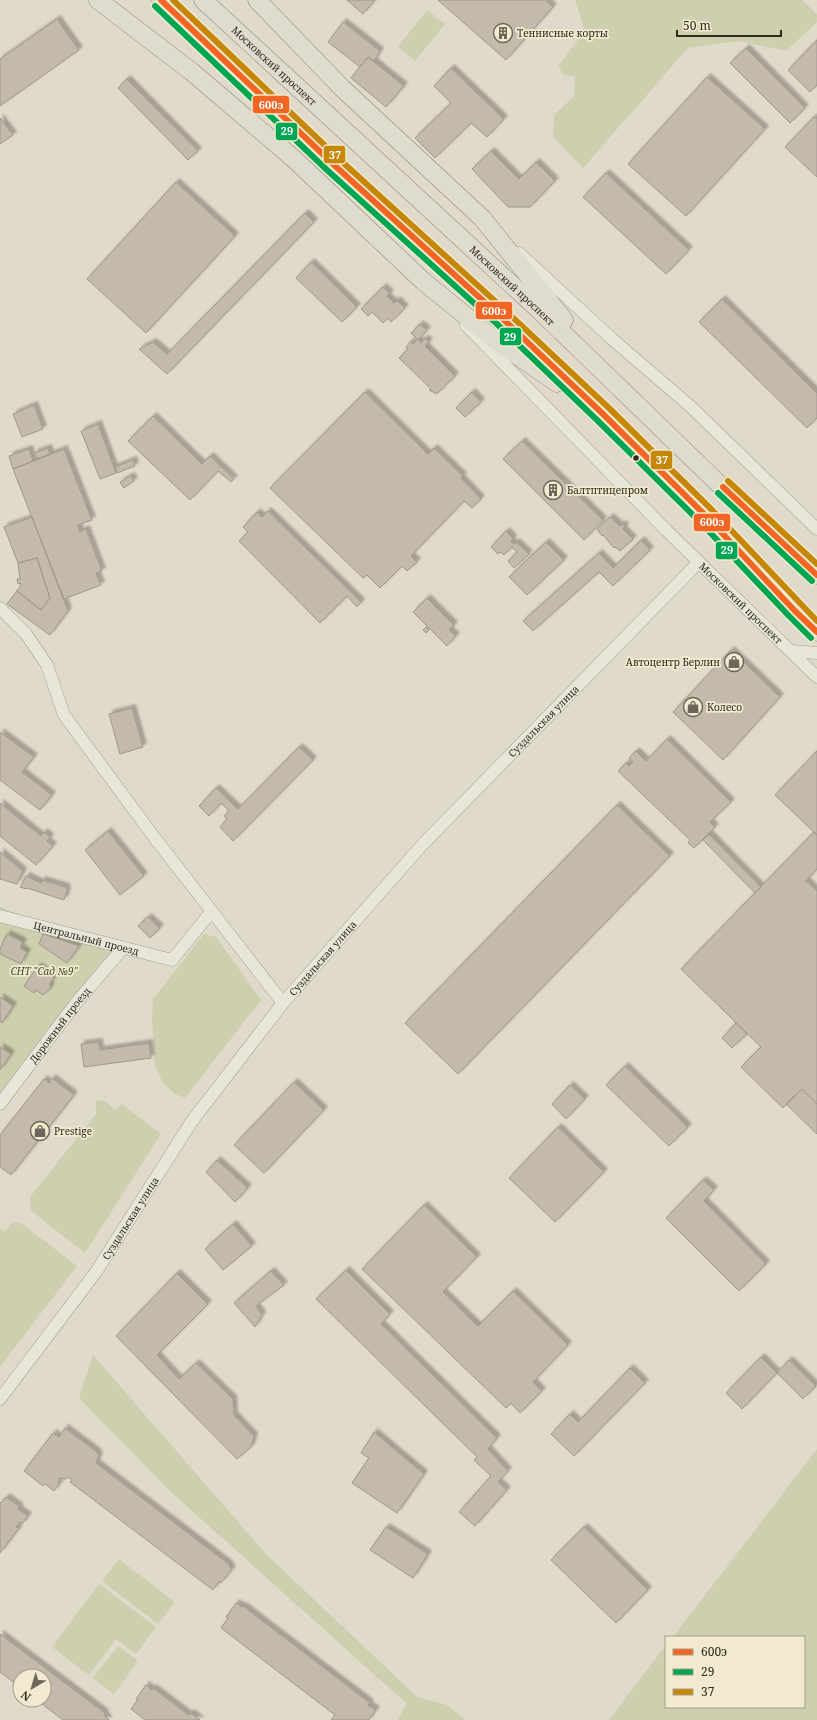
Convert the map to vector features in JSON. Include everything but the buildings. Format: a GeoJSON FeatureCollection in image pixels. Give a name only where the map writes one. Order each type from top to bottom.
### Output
{"type":"FeatureCollection","features":[{"type":"Feature","properties":{"kind":"main road"},"geometry":{"type":"LineString","coordinates":[[89,0],[109,6]]}},
{"type":"Feature","properties":{"kind":"main road"},"geometry":{"type":"LineString","coordinates":[[98,0],[109,6],[192,72],[294,159],[423,281],[500,343],[604,415]]}},
{"type":"Feature","properties":{"kind":"main road"},"geometry":{"type":"LineString","coordinates":[[161,0],[332,164],[502,318],[604,415],[706,516],[795,611],[817,632]]}},
{"type":"Feature","properties":{"kind":"main road","name":"Московский проспект"},"geometry":{"type":"LineString","coordinates":[[203,0],[538,308],[613,379],[752,516],[817,575]]}},
{"type":"Feature","properties":{"kind":"main road"},"geometry":{"type":"LineString","coordinates":[[257,0],[342,88],[482,218],[613,379]]}},
{"type":"Feature","properties":{"kind":"street"},"geometry":{"type":"LineString","coordinates":[[482,218],[612,339],[690,406],[817,529]]}},
{"type":"Feature","properties":{"kind":"street","name":"Московский проспект"},"geometry":{"type":"LineString","coordinates":[[423,281],[666,530],[817,677]]}},
{"type":"Feature","properties":{"kind":"street","name":"Суздальская улица"},"geometry":{"type":"LineString","coordinates":[[0,1399],[96,1272],[192,1121],[283,1003],[423,844],[699,562]]}},
{"type":"Feature","properties":{"kind":"street"},"geometry":{"type":"LineString","coordinates":[[0,608],[26,634],[47,665],[64,715],[210,912],[283,1003]]}},
{"type":"Feature","properties":{"kind":"street"},"geometry":{"type":"LineString","coordinates":[[791,651],[817,653]]}},
{"type":"Feature","properties":{"kind":"street","name":"Центральный проезд"},"geometry":{"type":"LineString","coordinates":[[0,916],[172,960],[210,912]]}},
{"type":"Feature","properties":{"kind":"street","name":"Дорожный проезд"},"geometry":{"type":"LineString","coordinates":[[0,1104],[76,1003],[123,948]]}},
{"type":"Feature","properties":{"kind":"green space"},"geometry":{"type":"Polygon","coordinates":[[[575,0],[802,0],[817,14],[817,22],[786,51],[739,41],[688,48],[583,168],[553,137],[554,115],[574,96],[575,76],[564,75],[558,66],[585,31],[575,0]]]}},
{"type":"Feature","properties":{"kind":"green space"},"geometry":{"type":"Polygon","coordinates":[[[427,10],[445,24],[415,61],[398,47],[427,10]]]}},
{"type":"Feature","properties":{"kind":"green space","name":"СНТ \"Сад №9\""},"geometry":{"type":"Polygon","coordinates":[[[0,907],[114,950],[0,1103],[0,907]]]}},
{"type":"Feature","properties":{"kind":"green space"},"geometry":{"type":"Polygon","coordinates":[[[204,934],[216,937],[261,1000],[185,1098],[175,1094],[163,1083],[155,1066],[152,1019],[153,999],[204,934]]]}},
{"type":"Feature","properties":{"kind":"green space"},"geometry":{"type":"Polygon","coordinates":[[[104,1100],[115,1110],[122,1104],[161,1134],[85,1253],[31,1211],[30,1197],[96,1114],[96,1101],[104,1100]]]}},
{"type":"Feature","properties":{"kind":"green space"},"geometry":{"type":"Polygon","coordinates":[[[13,1222],[21,1223],[77,1266],[0,1367],[0,1228],[5,1232],[13,1222]]]}},
{"type":"Feature","properties":{"kind":"green space"},"geometry":{"type":"Polygon","coordinates":[[[93,1355],[266,1554],[417,1697],[447,1705],[466,1720],[397,1720],[407,1704],[170,1491],[79,1398],[93,1355]]]}},
{"type":"Feature","properties":{"kind":"green space"},"geometry":{"type":"Polygon","coordinates":[[[817,1449],[817,1720],[609,1720],[665,1646],[665,1708],[805,1708],[805,1636],[674,1636],[817,1449]]]}},
{"type":"Feature","properties":{"kind":"green space"},"geometry":{"type":"Polygon","coordinates":[[[119,1559],[175,1602],[158,1624],[102,1581],[119,1559]]]}},
{"type":"Feature","properties":{"kind":"green space"},"geometry":{"type":"Polygon","coordinates":[[[99,1584],[156,1627],[136,1654],[116,1639],[89,1675],[52,1647],[99,1584]]]}},
{"type":"Feature","properties":{"kind":"green space"},"geometry":{"type":"Polygon","coordinates":[[[118,1646],[138,1661],[114,1694],[93,1678],[118,1646]]]}},
{"type":"Feature","properties":{"kind":"transit line","name":"600э"},"geometry":{"type":"LineString","coordinates":[[161,0],[333,164],[502,318],[604,415],[706,516],[795,611],[817,632]]}},
{"type":"Feature","properties":{"kind":"transit line","name":"37"},"geometry":{"type":"LineString","coordinates":[[173,0],[338,158],[507,312],[610,409],[712,510],[817,621]]}},
{"type":"Feature","properties":{"kind":"transit line","name":"29"},"geometry":{"type":"LineString","coordinates":[[155,6],[327,170],[497,324],[598,421],[700,522],[811,638]]}},
{"type":"Feature","properties":{"kind":"transit line","name":"37"},"geometry":{"type":"LineString","coordinates":[[728,481],[817,564]]}},
{"type":"Feature","properties":{"kind":"transit line","name":"600э"},"geometry":{"type":"LineString","coordinates":[[723,487],[817,575]]}},
{"type":"Feature","properties":{"kind":"transit line","name":"29"},"geometry":{"type":"LineString","coordinates":[[718,493],[812,581]]}},
{"type":"Feature","properties":{"kind":"place","name":"Теннисные корты"},"geometry":{"type":"Point","coordinates":[503,33]}},
{"type":"Feature","properties":{"kind":"place","name":"Балтптицепром"},"geometry":{"type":"Point","coordinates":[553,490]}},
{"type":"Feature","properties":{"kind":"place","name":"Автоцентр Берлин"},"geometry":{"type":"Point","coordinates":[734,662]}},
{"type":"Feature","properties":{"kind":"place","name":"Колесо"},"geometry":{"type":"Point","coordinates":[693,707]}},
{"type":"Feature","properties":{"kind":"place","name":"Prestige"},"geometry":{"type":"Point","coordinates":[40,1131]}}]}
